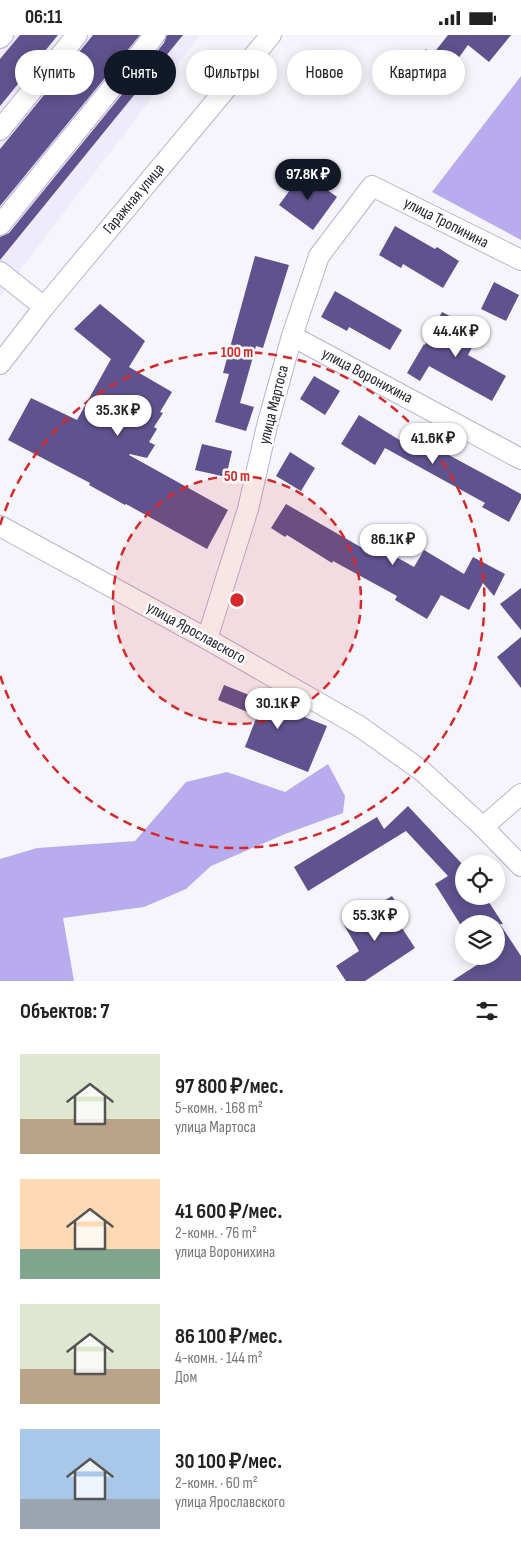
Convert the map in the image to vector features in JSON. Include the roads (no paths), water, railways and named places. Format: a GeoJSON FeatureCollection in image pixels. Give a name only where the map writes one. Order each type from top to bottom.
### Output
{"type":"FeatureCollection","features":[{"type":"Feature","properties":{"kind":"street"},"geometry":{"type":"LineString","coordinates":[[0,38],[3,35]]}},
{"type":"Feature","properties":{"kind":"street"},"geometry":{"type":"LineString","coordinates":[[0,130],[77,35]]}},
{"type":"Feature","properties":{"kind":"street"},"geometry":{"type":"LineString","coordinates":[[0,225],[155,35]]}},
{"type":"Feature","properties":{"kind":"street","name":"Гаражная улица"},"geometry":{"type":"LineString","coordinates":[[2,359],[271,35]]}},
{"type":"Feature","properties":{"kind":"street","name":"улица Тропинина"},"geometry":{"type":"LineString","coordinates":[[372,186],[521,261]]}},
{"type":"Feature","properties":{"kind":"street","name":"улица Мартоса"},"geometry":{"type":"LineString","coordinates":[[207,639],[248,509],[267,426],[292,336],[319,256],[372,186]]}},
{"type":"Feature","properties":{"kind":"street"},"geometry":{"type":"LineString","coordinates":[[0,272],[44,307]]}},
{"type":"Feature","properties":{"kind":"street","name":"улица Воронихина"},"geometry":{"type":"LineString","coordinates":[[292,336],[521,459]]}},
{"type":"Feature","properties":{"kind":"street","name":"улица Ярославского"},"geometry":{"type":"LineString","coordinates":[[0,526],[207,639],[359,726],[422,771],[483,827],[521,866]]}},
{"type":"Feature","properties":{"kind":"street"},"geometry":{"type":"LineString","coordinates":[[483,827],[521,794]]}}]}
